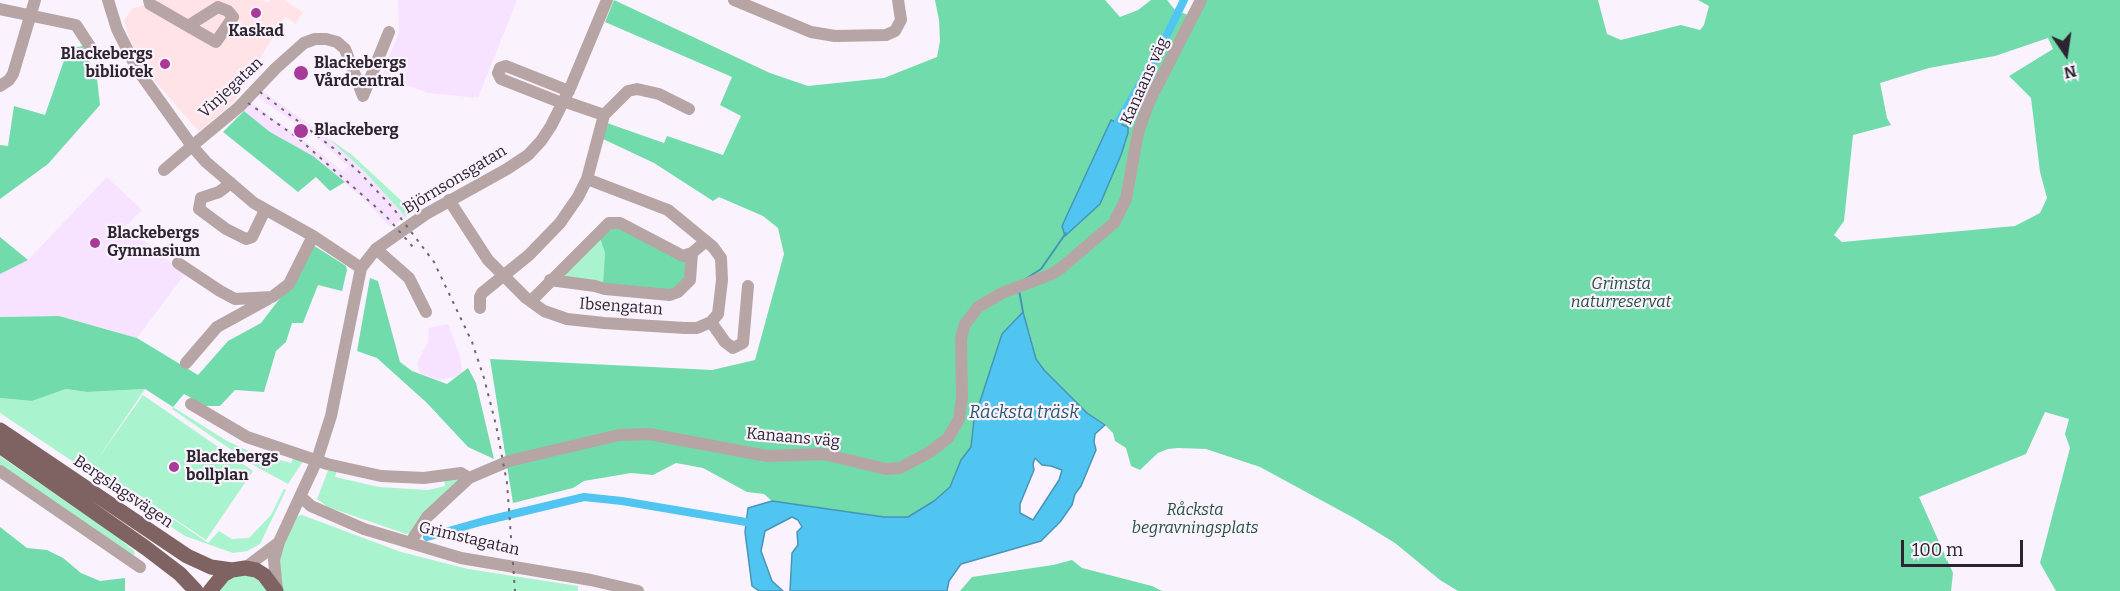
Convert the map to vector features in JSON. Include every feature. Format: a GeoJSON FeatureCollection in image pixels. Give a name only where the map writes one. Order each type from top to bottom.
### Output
{"type":"FeatureCollection","features":[{"type":"Feature","properties":{"kind":"main road","name":"Bergslagsvägen"},"geometry":{"type":"LineString","coordinates":[[0,430],[187,556],[205,565],[256,570],[264,575],[277,591]]}},
{"type":"Feature","properties":{"kind":"main road","name":"Bergslagsvägen"},"geometry":{"type":"LineString","coordinates":[[0,446],[146,548],[180,574],[196,591]]}},
{"type":"Feature","properties":{"kind":"main road"},"geometry":{"type":"LineString","coordinates":[[210,591],[223,575],[239,569]]}},
{"type":"Feature","properties":{"kind":"street"},"geometry":{"type":"LineString","coordinates":[[0,86],[13,74],[35,0]]}},
{"type":"Feature","properties":{"kind":"street"},"geometry":{"type":"LineString","coordinates":[[108,0],[117,29],[137,69],[206,162],[265,210],[313,236],[361,268]]}},
{"type":"Feature","properties":{"kind":"street"},"geometry":{"type":"LineString","coordinates":[[149,0],[150,4],[188,26]]}},
{"type":"Feature","properties":{"kind":"street","name":"Björnsonsgatan"},"geometry":{"type":"LineString","coordinates":[[277,591],[273,560],[317,460],[331,416],[361,268],[376,249],[449,200],[507,169],[528,155],[542,141],[565,98],[607,0]]}},
{"type":"Feature","properties":{"kind":"street"},"geometry":{"type":"LineString","coordinates":[[734,0],[812,32],[835,36],[886,35],[895,31],[901,20],[898,0]]}},
{"type":"Feature","properties":{"kind":"street","name":"Kanaans väg"},"geometry":{"type":"LineString","coordinates":[[410,543],[427,517],[469,478],[509,461],[619,435],[638,433],[767,456],[823,454],[886,469],[900,468],[930,452],[948,438],[959,419],[962,397],[961,338],[965,324],[978,308],[1002,292],[1061,268],[1114,223],[1126,199],[1138,133],[1149,102],[1201,0]]}},
{"type":"Feature","properties":{"kind":"street"},"geometry":{"type":"LineString","coordinates":[[0,9],[76,25],[91,48]]}},
{"type":"Feature","properties":{"kind":"street","name":"Vinjegatan"},"geometry":{"type":"LineString","coordinates":[[192,146],[239,107],[276,68],[304,43],[315,39],[337,42],[345,49],[363,96],[389,32]]}},
{"type":"Feature","properties":{"kind":"street"},"geometry":{"type":"LineString","coordinates":[[565,98],[501,79],[498,73],[500,68],[506,66],[565,98],[604,115]]}},
{"type":"Feature","properties":{"kind":"street"},"geometry":{"type":"LineString","coordinates":[[480,308],[482,293],[529,255],[560,223],[578,198],[587,179],[604,115],[628,91],[637,89],[659,94],[689,110]]}},
{"type":"Feature","properties":{"kind":"street"},"geometry":{"type":"LineString","coordinates":[[164,170],[192,146]]}},
{"type":"Feature","properties":{"kind":"street"},"geometry":{"type":"LineString","coordinates":[[587,179],[668,210],[706,241],[721,258],[722,280],[718,314],[711,322],[725,342],[733,348],[743,343],[747,286]]}},
{"type":"Feature","properties":{"kind":"street"},"geometry":{"type":"LineString","coordinates":[[231,183],[219,192],[201,198],[199,209],[226,229],[246,239],[252,237],[265,210]]}},
{"type":"Feature","properties":{"kind":"street","name":"Ibsengatan"},"geometry":{"type":"LineString","coordinates":[[449,200],[488,260],[503,277],[544,311],[567,319],[686,328],[697,328],[711,322]]}},
{"type":"Feature","properties":{"kind":"street"},"geometry":{"type":"LineString","coordinates":[[531,301],[609,223],[620,223],[683,256],[692,253],[706,241]]}},
{"type":"Feature","properties":{"kind":"street"},"geometry":{"type":"LineString","coordinates":[[186,363],[217,327],[272,297],[289,284],[313,236]]}},
{"type":"Feature","properties":{"kind":"street"},"geometry":{"type":"LineString","coordinates":[[376,249],[409,278],[426,312]]}},
{"type":"Feature","properties":{"kind":"street","name":"Ibsengatan"},"geometry":{"type":"LineString","coordinates":[[550,280],[605,289],[670,294],[678,292],[690,280],[692,253]]}},
{"type":"Feature","properties":{"kind":"street"},"geometry":{"type":"LineString","coordinates":[[178,263],[225,295],[235,299],[272,297]]}},
{"type":"Feature","properties":{"kind":"street"},"geometry":{"type":"LineString","coordinates":[[191,404],[247,437],[317,460],[381,476],[424,478],[461,472],[469,478]]}},
{"type":"Feature","properties":{"kind":"street"},"geometry":{"type":"LineString","coordinates":[[0,471],[140,567]]}},
{"type":"Feature","properties":{"kind":"street","name":"Grimstagatan"},"geometry":{"type":"LineString","coordinates":[[301,497],[311,506],[364,529],[461,558],[591,580],[638,591]]}},
{"type":"Feature","properties":{"kind":"street","name":"Björnsonsgatan"},"geometry":{"type":"LineString","coordinates":[[239,569],[279,542]]}},
{"type":"Feature","properties":{"kind":"shaded area"},"geometry":{"type":"Polygon","coordinates":[[[159,0],[263,0],[268,3],[270,0],[284,0],[303,12],[296,24],[285,17],[234,102],[199,132],[135,58],[124,20],[132,9],[159,0]]]}},
{"type":"Feature","properties":{"kind":"shaded area"},"geometry":{"type":"Polygon","coordinates":[[[398,0],[517,0],[478,98],[428,93],[382,76],[399,31],[398,0]]]}},
{"type":"Feature","properties":{"kind":"shaded area"},"geometry":{"type":"Polygon","coordinates":[[[263,91],[328,138],[364,171],[406,217],[390,227],[366,201],[313,156],[270,132],[244,111],[252,103],[343,172],[348,166],[319,140],[258,97],[263,91]]]}},
{"type":"Feature","properties":{"kind":"shaded area","name":"Blackebergs Gymnasium"},"geometry":{"type":"Polygon","coordinates":[[[107,177],[142,210],[126,226],[185,274],[137,338],[59,316],[0,317],[0,274],[28,260],[107,177]]]}},
{"type":"Feature","properties":{"kind":"shaded area"},"geometry":{"type":"Polygon","coordinates":[[[448,324],[460,356],[463,375],[439,380],[420,373],[417,363],[428,342],[429,328],[448,324]]]}},
{"type":"Feature","properties":{"kind":"green space","name":"Grimsta naturreservat"},"geometry":{"type":"Polygon","coordinates":[[[614,0],[770,73],[808,86],[884,78],[937,57],[940,41],[935,0],[1105,0],[1120,17],[1138,10],[1151,0],[1167,0],[1175,10],[1196,18],[1206,0],[1598,0],[1607,34],[1621,40],[1681,25],[1700,30],[1704,25],[1709,6],[1698,0],[2120,0],[2120,591],[2056,591],[2040,563],[2070,448],[2065,434],[2069,419],[2045,412],[2026,454],[1919,497],[1953,573],[1951,591],[1458,591],[1440,580],[1395,543],[1260,467],[1206,449],[1178,448],[1158,453],[1140,470],[1131,466],[1126,448],[1115,441],[1113,433],[1087,413],[1044,370],[1036,359],[1029,331],[1002,334],[974,420],[971,447],[961,460],[950,487],[934,501],[908,517],[884,517],[772,501],[764,494],[747,492],[703,468],[676,463],[653,475],[631,473],[584,481],[573,488],[513,503],[490,359],[712,370],[755,360],[784,254],[778,228],[763,216],[719,197],[713,201],[654,163],[603,139],[607,123],[664,143],[667,136],[723,155],[741,116],[720,105],[732,77],[605,22],[614,0]],[[2048,38],[1995,56],[1929,68],[1880,83],[1887,118],[1891,125],[1853,135],[1844,221],[1834,235],[1842,242],[2015,226],[2040,213],[2047,198],[2040,172],[2031,98],[2009,76],[2053,49],[2048,38]],[[1111,120],[1107,187],[1121,155],[1128,127],[1111,120]]]}},
{"type":"Feature","properties":{"kind":"green space"},"geometry":{"type":"Polygon","coordinates":[[[83,46],[97,78],[100,105],[48,164],[0,199],[0,145],[8,146],[14,106],[45,115],[68,49],[83,46]]]}},
{"type":"Feature","properties":{"kind":"green space"},"geometry":{"type":"Polygon","coordinates":[[[244,111],[270,132],[313,156],[345,182],[330,191],[316,177],[298,192],[223,132],[244,111]]]}},
{"type":"Feature","properties":{"kind":"green space"},"geometry":{"type":"Polygon","coordinates":[[[328,138],[352,155],[405,204],[410,200],[418,210],[406,217],[364,171],[328,138]]]}},
{"type":"Feature","properties":{"kind":"green space"},"geometry":{"type":"Polygon","coordinates":[[[612,228],[620,228],[689,262],[687,278],[669,293],[606,286],[603,282],[605,253],[600,238],[612,228]]]}},
{"type":"Feature","properties":{"kind":"green space"},"geometry":{"type":"Polygon","coordinates":[[[0,237],[28,260],[0,274],[0,237]]]}},
{"type":"Feature","properties":{"kind":"green space"},"geometry":{"type":"Polygon","coordinates":[[[600,238],[605,253],[603,282],[560,279],[600,238]]]}},
{"type":"Feature","properties":{"kind":"green space"},"geometry":{"type":"Polygon","coordinates":[[[313,245],[346,266],[342,291],[318,285],[303,323],[292,323],[286,342],[276,351],[264,392],[235,390],[220,406],[206,406],[184,394],[173,407],[145,389],[87,392],[66,389],[32,401],[0,398],[0,317],[59,316],[137,338],[198,375],[228,341],[261,323],[284,293],[313,245]]]}},
{"type":"Feature","properties":{"kind":"green space"},"geometry":{"type":"Polygon","coordinates":[[[370,278],[378,281],[400,362],[412,371],[447,384],[468,368],[476,383],[494,459],[468,447],[427,403],[377,358],[357,351],[370,278]]]}},
{"type":"Feature","properties":{"kind":"green space"},"geometry":{"type":"Polygon","coordinates":[[[66,389],[87,392],[145,389],[94,464],[143,395],[253,471],[206,540],[114,478],[208,543],[219,531],[232,539],[249,538],[271,515],[284,489],[286,490],[260,544],[247,551],[233,553],[185,536],[0,413],[0,398],[32,401],[66,389]]]}},
{"type":"Feature","properties":{"kind":"green space"},"geometry":{"type":"Polygon","coordinates":[[[173,407],[227,441],[251,452],[291,463],[294,456],[304,460],[288,484],[255,466],[172,409],[173,407]]]}},
{"type":"Feature","properties":{"kind":"green space"},"geometry":{"type":"Polygon","coordinates":[[[0,456],[122,540],[135,552],[132,559],[0,469],[0,456]]]}},
{"type":"Feature","properties":{"kind":"green space"},"geometry":{"type":"Polygon","coordinates":[[[329,468],[337,470],[335,477],[379,487],[428,490],[445,486],[444,478],[463,478],[410,533],[406,534],[328,507],[317,499],[329,468]]]}},
{"type":"Feature","properties":{"kind":"green space"},"geometry":{"type":"Polygon","coordinates":[[[302,515],[401,552],[468,569],[578,586],[578,591],[283,591],[276,565],[295,517],[302,515]]]}},
{"type":"Feature","properties":{"kind":"green space"},"geometry":{"type":"Polygon","coordinates":[[[0,527],[27,548],[47,550],[63,558],[81,573],[100,581],[125,578],[125,591],[0,591],[0,527]]]}},
{"type":"Feature","properties":{"kind":"green space"},"geometry":{"type":"Polygon","coordinates":[[[1072,560],[1082,568],[1152,586],[1162,591],[960,591],[972,577],[1072,560]]]}},
{"type":"Feature","properties":{"kind":"green space"},"geometry":{"type":"Polygon","coordinates":[[[236,575],[255,578],[268,591],[216,591],[220,585],[236,575]]]}},
{"type":"Feature","properties":{"kind":"water"},"geometry":{"type":"Polygon","coordinates":[[[1111,120],[1128,127],[1121,155],[1100,204],[1065,236],[1062,226],[1111,120]]]}},
{"type":"Feature","properties":{"kind":"water","name":"Råcksta träsk"},"geometry":{"type":"Polygon","coordinates":[[[1023,312],[1036,359],[1087,413],[1105,425],[1095,434],[1096,450],[1072,505],[1060,522],[1041,541],[961,564],[949,581],[947,591],[790,591],[792,553],[798,545],[797,532],[802,527],[798,520],[792,517],[765,531],[761,551],[772,581],[783,591],[759,591],[752,586],[745,532],[748,508],[772,501],[884,517],[908,517],[934,501],[950,487],[961,460],[971,447],[974,420],[1002,334],[1023,312]],[[1035,458],[1034,470],[1020,504],[1020,513],[1033,520],[1059,480],[1062,470],[1042,465],[1035,458]]]}},
{"type":"Feature","properties":{"kind":"waterway"},"geometry":{"type":"LineString","coordinates":[[1118,122],[1156,57],[1184,0]]}},
{"type":"Feature","properties":{"kind":"waterway"},"geometry":{"type":"LineString","coordinates":[[1027,278],[1041,269],[1066,233]]}},
{"type":"Feature","properties":{"kind":"waterway"},"geometry":{"type":"LineString","coordinates":[[1019,290],[1023,312]]}},
{"type":"Feature","properties":{"kind":"waterway"},"geometry":{"type":"LineString","coordinates":[[427,537],[584,497],[622,501],[746,522]]}},
{"type":"Feature","properties":{"kind":"railway"},"geometry":{"type":"LineString","coordinates":[[260,92],[337,151],[361,174],[393,208],[434,262],[472,342],[496,425],[507,483],[515,591]]}},
{"type":"Feature","properties":{"kind":"railway"},"geometry":{"type":"LineString","coordinates":[[248,103],[298,138],[386,216],[413,247]]}},
{"type":"Feature","properties":{"kind":"place","name":"Kaskad"},"geometry":{"type":"Point","coordinates":[256,13]}},
{"type":"Feature","properties":{"kind":"place","name":"Blackebergs bibliotek"},"geometry":{"type":"Point","coordinates":[165,64]}},
{"type":"Feature","properties":{"kind":"place","name":"Blackebergs Vårdcentral"},"geometry":{"type":"Point","coordinates":[301,73]}},
{"type":"Feature","properties":{"kind":"place","name":"Blackeberg"},"geometry":{"type":"Point","coordinates":[301,131]}},
{"type":"Feature","properties":{"kind":"place","name":"Blackebergs Gymnasium"},"geometry":{"type":"Point","coordinates":[95,243]}},
{"type":"Feature","properties":{"kind":"place","name":"Blackebergs bollplan"},"geometry":{"type":"Point","coordinates":[174,467]}},
{"type":"Feature","properties":{"kind":"park label","name":"Råcksta begravningsplats"},"geometry":{"type":"Point","coordinates":[1195,520]}}]}
